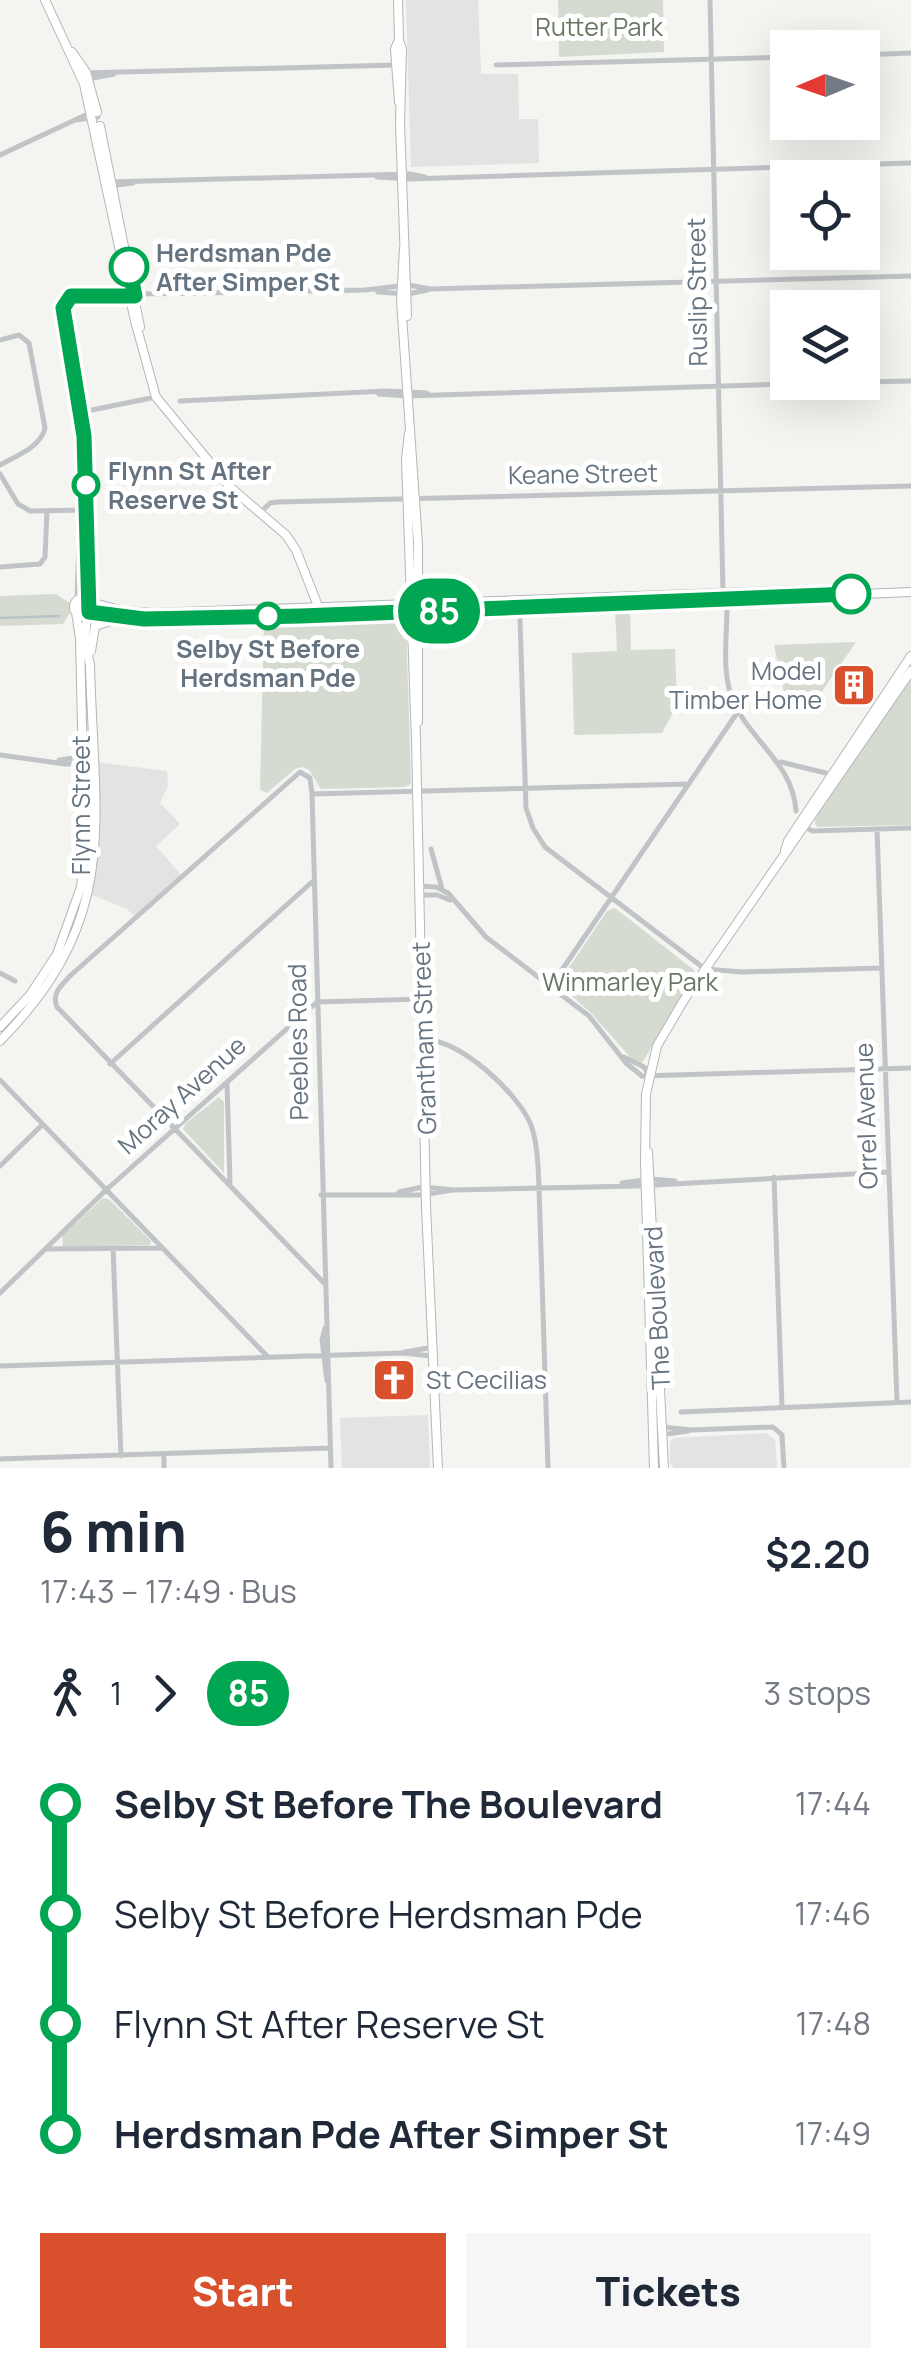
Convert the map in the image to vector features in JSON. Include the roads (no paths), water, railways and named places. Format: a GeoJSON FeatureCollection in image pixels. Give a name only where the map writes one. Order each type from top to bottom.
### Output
{"type":"FeatureCollection","features":[{"type":"Feature","properties":{"kind":"main road"},"geometry":{"type":"LineString","coordinates":[[45,0],[84,76],[95,115],[156,397],[230,487],[291,542],[320,611]]}},
{"type":"Feature","properties":{"kind":"main road","name":"Grantham Street"},"geometry":{"type":"LineString","coordinates":[[398,0],[403,76],[400,106]]}},
{"type":"Feature","properties":{"kind":"main road","name":"Grantham Street"},"geometry":{"type":"LineString","coordinates":[[399,40],[396,65],[412,498],[438,1468]]}},
{"type":"Feature","properties":{"kind":"main road"},"geometry":{"type":"LineString","coordinates":[[109,184],[126,281],[138,308],[140,332]]}},
{"type":"Feature","properties":{"kind":"main road"},"geometry":{"type":"LineString","coordinates":[[90,665],[96,626],[123,619],[725,593],[911,589]]}},
{"type":"Feature","properties":{"kind":"main road"},"geometry":{"type":"LineString","coordinates":[[77,600],[123,619]]}},
{"type":"Feature","properties":{"kind":"main road","name":"Flynn Street"},"geometry":{"type":"LineString","coordinates":[[0,1027],[36,987],[57,954],[74,911],[83,872],[77,600]]}},
{"type":"Feature","properties":{"kind":"main road"},"geometry":{"type":"LineString","coordinates":[[76,612],[89,607],[153,613],[320,611]]}},
{"type":"Feature","properties":{"kind":"main road","name":"Flynn Street"},"geometry":{"type":"LineString","coordinates":[[0,1041],[48,986],[80,922],[93,870],[96,813],[90,665],[85,640],[89,607]]}},
{"type":"Feature","properties":{"kind":"main road","name":"The Boulevard"},"geometry":{"type":"LineString","coordinates":[[664,1468],[658,1431],[648,1182],[649,1076],[666,1028],[911,656]]}},
{"type":"Feature","properties":{"kind":"main road","name":"The Boulevard"},"geometry":{"type":"LineString","coordinates":[[834,775],[911,671]]}},
{"type":"Feature","properties":{"kind":"main road"},"geometry":{"type":"LineString","coordinates":[[84,833],[96,813]]}},
{"type":"Feature","properties":{"kind":"main road","name":"The Boulevard"},"geometry":{"type":"LineString","coordinates":[[654,1468],[658,1431]]}},
{"type":"Feature","properties":{"kind":"street","name":"Ruslip Street"},"geometry":{"type":"LineString","coordinates":[[710,0],[728,678],[739,710]]}},
{"type":"Feature","properties":{"kind":"street"},"geometry":{"type":"LineString","coordinates":[[880,54],[911,53]]}},
{"type":"Feature","properties":{"kind":"street"},"geometry":{"type":"LineString","coordinates":[[496,65],[770,57]]}},
{"type":"Feature","properties":{"kind":"street"},"geometry":{"type":"LineString","coordinates":[[84,76],[396,65]]}},
{"type":"Feature","properties":{"kind":"street"},"geometry":{"type":"LineString","coordinates":[[0,156],[75,120],[95,115]]}},
{"type":"Feature","properties":{"kind":"street"},"geometry":{"type":"LineString","coordinates":[[109,184],[911,163]]}},
{"type":"Feature","properties":{"kind":"street","name":"Flynn Street"},"geometry":{"type":"LineString","coordinates":[[89,607],[82,412],[64,315],[64,303],[71,296],[911,276]]}},
{"type":"Feature","properties":{"kind":"street"},"geometry":{"type":"LineString","coordinates":[[112,296],[126,281]]}},
{"type":"Feature","properties":{"kind":"street"},"geometry":{"type":"LineString","coordinates":[[138,308],[154,296]]}},
{"type":"Feature","properties":{"kind":"street"},"geometry":{"type":"LineString","coordinates":[[0,340],[19,334],[29,342],[45,428],[44,436],[36,444],[0,465]]}},
{"type":"Feature","properties":{"kind":"street"},"geometry":{"type":"LineString","coordinates":[[880,382],[911,381]]}},
{"type":"Feature","properties":{"kind":"street"},"geometry":{"type":"LineString","coordinates":[[180,401],[770,384]]}},
{"type":"Feature","properties":{"kind":"street"},"geometry":{"type":"LineString","coordinates":[[82,412],[156,397]]}},
{"type":"Feature","properties":{"kind":"street"},"geometry":{"type":"LineString","coordinates":[[0,474],[18,504],[30,510],[86,510]]}},
{"type":"Feature","properties":{"kind":"street","name":"Keane Street"},"geometry":{"type":"LineString","coordinates":[[260,513],[274,502],[911,486]]}},
{"type":"Feature","properties":{"kind":"street","name":"Flynn Street"},"geometry":{"type":"LineString","coordinates":[[77,600],[79,540],[86,510]]}},
{"type":"Feature","properties":{"kind":"street"},"geometry":{"type":"LineString","coordinates":[[0,567],[40,564],[45,557],[47,511]]}},
{"type":"Feature","properties":{"kind":"street"},"geometry":{"type":"LineString","coordinates":[[520,620],[525,788],[533,828],[545,847],[705,969],[742,972],[882,968]]}},
{"type":"Feature","properties":{"kind":"street"},"geometry":{"type":"LineString","coordinates":[[551,986],[739,710],[778,761],[794,791],[796,811]]}},
{"type":"Feature","properties":{"kind":"street"},"geometry":{"type":"LineString","coordinates":[[0,755],[93,760]]}},
{"type":"Feature","properties":{"kind":"street"},"geometry":{"type":"LineString","coordinates":[[778,761],[834,775]]}},
{"type":"Feature","properties":{"kind":"street"},"geometry":{"type":"LineString","coordinates":[[325,1284],[57,1008],[56,991],[294,774],[307,774],[312,794],[689,784]]}},
{"type":"Feature","properties":{"kind":"street","name":"Peebles Road"},"geometry":{"type":"LineString","coordinates":[[312,794],[326,1325],[323,1372],[328,1384],[331,1468]]}},
{"type":"Feature","properties":{"kind":"street"},"geometry":{"type":"LineString","coordinates":[[803,825],[812,831],[911,828]]}},
{"type":"Feature","properties":{"kind":"street","name":"Orrel Avenue"},"geometry":{"type":"LineString","coordinates":[[877,829],[897,1402]]}},
{"type":"Feature","properties":{"kind":"street"},"geometry":{"type":"LineString","coordinates":[[430,849],[442,889],[478,930],[589,1016],[638,1074],[911,1068]]}},
{"type":"Feature","properties":{"kind":"street"},"geometry":{"type":"LineString","coordinates":[[110,1064],[313,880]]}},
{"type":"Feature","properties":{"kind":"street"},"geometry":{"type":"LineString","coordinates":[[420,891],[442,889]]}},
{"type":"Feature","properties":{"kind":"street"},"geometry":{"type":"LineString","coordinates":[[420,891],[452,901]]}},
{"type":"Feature","properties":{"kind":"street"},"geometry":{"type":"LineString","coordinates":[[0,973],[15,982]]}},
{"type":"Feature","properties":{"kind":"street"},"geometry":{"type":"LineString","coordinates":[[317,1002],[423,999]]}},
{"type":"Feature","properties":{"kind":"street","name":"Moray Avenue"},"geometry":{"type":"LineString","coordinates":[[0,1293],[106,1190],[317,1002]]}},
{"type":"Feature","properties":{"kind":"street"},"geometry":{"type":"LineString","coordinates":[[424,1040],[443,1040],[505,1087],[531,1125],[539,1188],[548,1468]]}},
{"type":"Feature","properties":{"kind":"street"},"geometry":{"type":"LineString","coordinates":[[0,1080],[268,1357]]}},
{"type":"Feature","properties":{"kind":"street"},"geometry":{"type":"LineString","coordinates":[[227,1082],[230,1186]]}},
{"type":"Feature","properties":{"kind":"street"},"geometry":{"type":"LineString","coordinates":[[0,1166],[42,1124]]}},
{"type":"Feature","properties":{"kind":"street"},"geometry":{"type":"LineString","coordinates":[[321,1195],[888,1172]]}},
{"type":"Feature","properties":{"kind":"street"},"geometry":{"type":"LineString","coordinates":[[774,1177],[782,1407]]}},
{"type":"Feature","properties":{"kind":"street"},"geometry":{"type":"LineString","coordinates":[[113,1248],[121,1456]]}},
{"type":"Feature","properties":{"kind":"street"},"geometry":{"type":"LineString","coordinates":[[45,1250],[163,1248]]}},
{"type":"Feature","properties":{"kind":"street"},"geometry":{"type":"LineString","coordinates":[[0,1366],[434,1351]]}},
{"type":"Feature","properties":{"kind":"street"},"geometry":{"type":"LineString","coordinates":[[681,1412],[911,1402]]}},
{"type":"Feature","properties":{"kind":"street"},"geometry":{"type":"LineString","coordinates":[[658,1431],[773,1427],[782,1436],[784,1468]]}},
{"type":"Feature","properties":{"kind":"street"},"geometry":{"type":"LineString","coordinates":[[0,1459],[330,1448]]}},
{"type":"Feature","properties":{"kind":"street"},"geometry":{"type":"LineString","coordinates":[[164,1455],[164,1468]]}},
{"type":"Feature","properties":{"kind":"street"},"geometry":{"type":"LineString","coordinates":[[75,1457],[75,1468]]}},
{"type":"Feature","properties":{"kind":"waterway"},"geometry":{"type":"LineString","coordinates":[[0,618],[59,616]]}},
{"type":"Feature","properties":{"kind":"place","name":"Herdsman Pde After Simper St"},"geometry":{"type":"Point","coordinates":[129,267]}},
{"type":"Feature","properties":{"kind":"place","name":"Flynn St After Reserve St"},"geometry":{"type":"Point","coordinates":[86,485]}},
{"type":"Feature","properties":{"kind":"place","name":"Selby St Before Herdsman Pde"},"geometry":{"type":"Point","coordinates":[268,616]}},
{"type":"Feature","properties":{"kind":"place","name":"Model Timber Home"},"geometry":{"type":"Point","coordinates":[854,685]}},
{"type":"Feature","properties":{"kind":"place","name":"St Cecilias"},"geometry":{"type":"Point","coordinates":[394,1380]}},
{"type":"Feature","properties":{"kind":"park label","name":"Rutter Park"},"geometry":{"type":"Point","coordinates":[599,27]}},
{"type":"Feature","properties":{"kind":"park label","name":"Winmarley Park"},"geometry":{"type":"Point","coordinates":[630,982]}}]}
